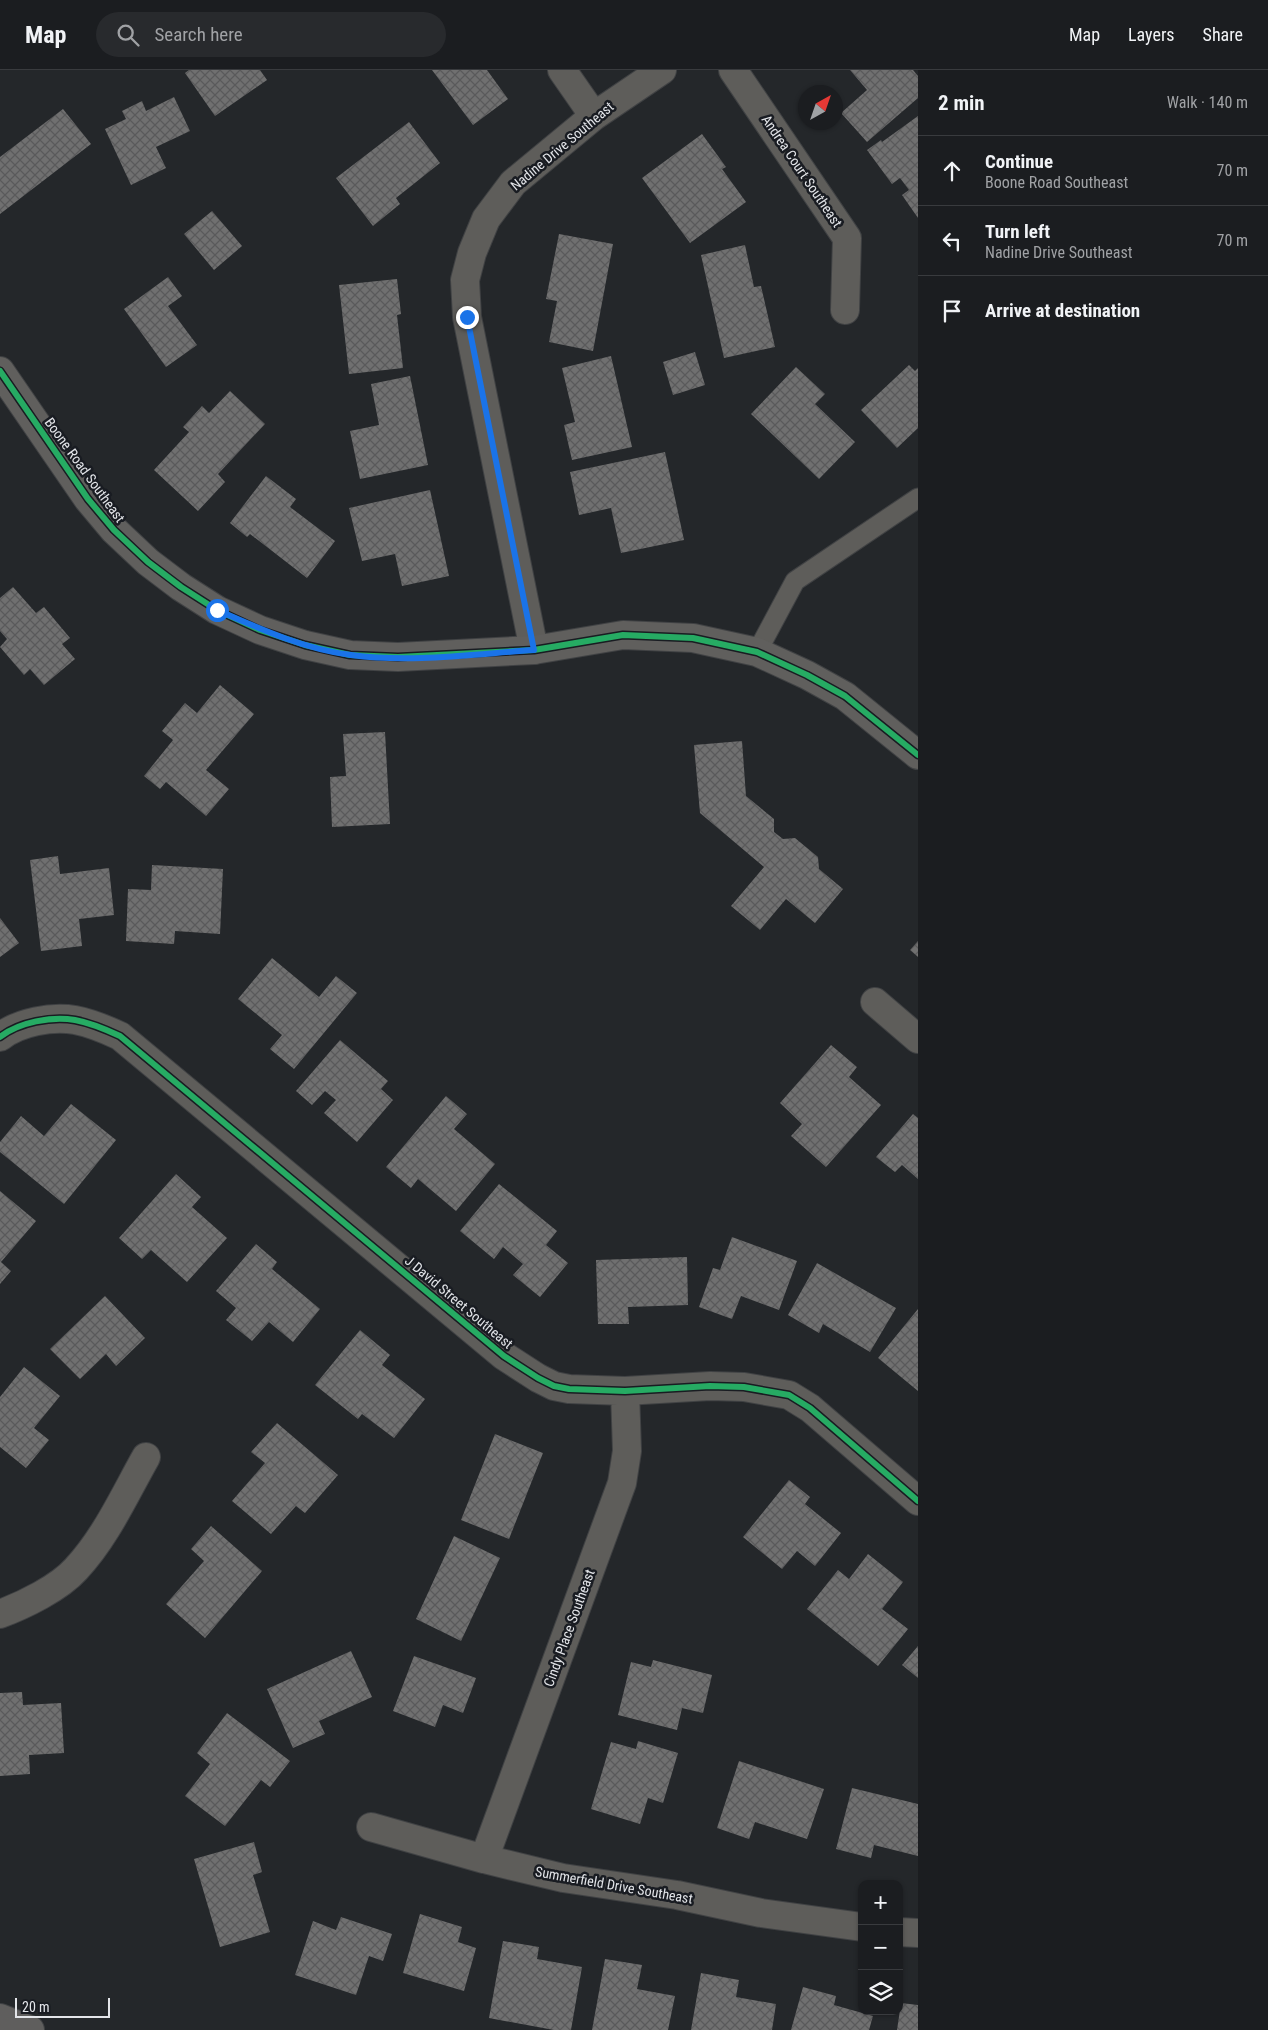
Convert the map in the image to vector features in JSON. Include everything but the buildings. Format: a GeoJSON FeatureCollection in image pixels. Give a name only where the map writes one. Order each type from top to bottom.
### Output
{"type":"FeatureCollection","features":[{"type":"Feature","properties":{"kind":"main road"},"geometry":{"type":"LineString","coordinates":[[0,2018],[30,2030]]}},
{"type":"Feature","properties":{"kind":"street"},"geometry":{"type":"LineString","coordinates":[[562,70],[594,116]]}},
{"type":"Feature","properties":{"kind":"street","name":"Nadine Drive Southeast"},"geometry":{"type":"LineString","coordinates":[[534,650],[467,317],[465,280],[472,253],[486,219],[513,184],[594,116],[662,70]]}},
{"type":"Feature","properties":{"kind":"street","name":"Andrea Court Southeast"},"geometry":{"type":"LineString","coordinates":[[733,70],[847,238],[845,310]]}},
{"type":"Feature","properties":{"kind":"street","name":"Boone Road Southeast"},"geometry":{"type":"LineString","coordinates":[[0,371],[88,500],[114,530],[148,562],[181,587],[217,610],[260,630],[306,645],[350,655],[398,657],[534,650],[623,635],[693,638],[757,652],[807,675],[845,696],[918,755]]}},
{"type":"Feature","properties":{"kind":"street"},"geometry":{"type":"LineString","coordinates":[[874,1002],[918,1039]]}},
{"type":"Feature","properties":{"kind":"street","name":"J David Street Southeast"},"geometry":{"type":"LineString","coordinates":[[0,1037],[24,1024],[73,1019],[94,1024],[120,1036],[504,1356],[538,1378],[554,1386],[569,1389],[625,1391],[710,1386],[744,1387],[789,1395],[810,1408],[918,1501]]}},
{"type":"Feature","properties":{"kind":"street","name":"Cindy Place Southeast"},"geometry":{"type":"LineString","coordinates":[[484,1859],[622,1484],[627,1451],[625,1391]]}},
{"type":"Feature","properties":{"kind":"street"},"geometry":{"type":"LineString","coordinates":[[0,1614],[17,1608],[45,1592],[76,1570],[96,1544],[146,1457]]}},
{"type":"Feature","properties":{"kind":"street","name":"Summerfield Drive Southeast"},"geometry":{"type":"LineString","coordinates":[[371,1827],[484,1859],[564,1878],[678,1895],[761,1913],[858,1926]]}},
{"type":"Feature","properties":{"kind":"street"},"geometry":{"type":"LineString","coordinates":[[903,1932],[918,1933]]}},
{"type":"Feature","properties":{"kind":"lane"},"geometry":{"type":"LineString","coordinates":[[757,652],[795,581],[918,498]]}},
{"type":"Feature","properties":{"kind":"cycle path"},"geometry":{"type":"LineString","coordinates":[[0,371],[88,499],[114,530],[148,562],[181,587],[217,610],[260,630],[305,645],[350,655],[398,657],[534,650],[623,635],[693,638],[757,652],[807,675],[845,696],[918,755]]}},
{"type":"Feature","properties":{"kind":"cycle path"},"geometry":{"type":"LineString","coordinates":[[0,1037],[16,1027],[36,1021],[56,1019],[87,1023],[120,1036],[504,1356],[538,1378],[554,1386],[569,1389],[625,1391],[710,1386],[744,1387],[789,1395],[810,1408],[918,1501]]}},
{"type":"Feature","properties":{"kind":"route"},"geometry":{"type":"LineString","coordinates":[[217,610],[260,630],[306,645],[350,655],[398,657],[534,650],[467,317]]}}]}
